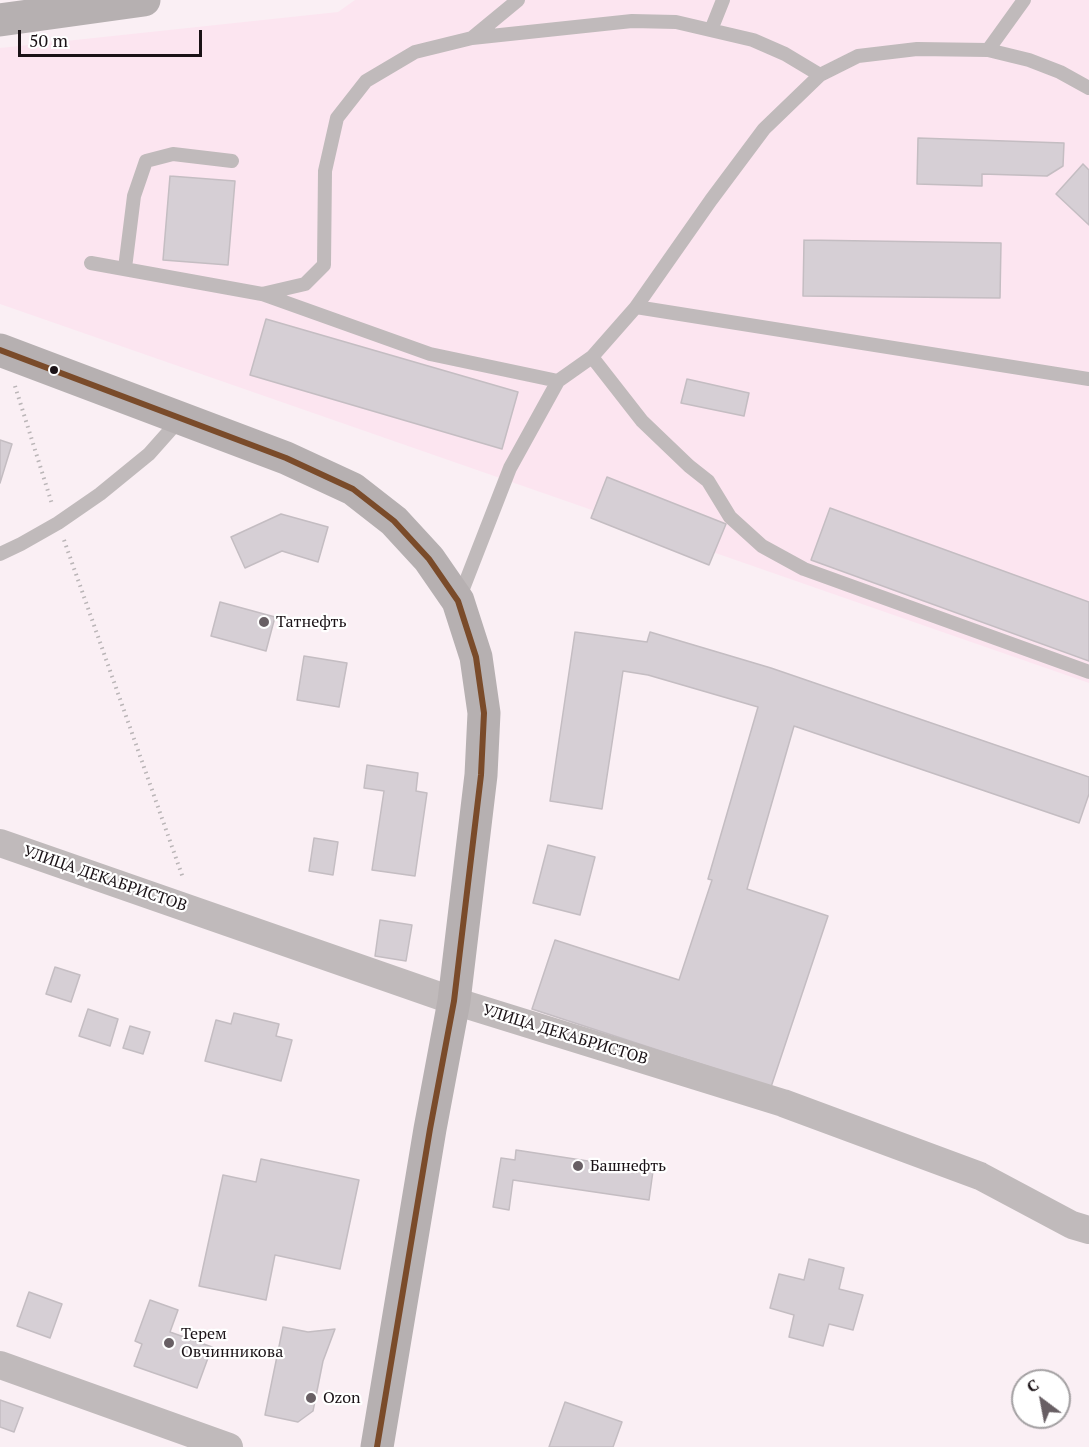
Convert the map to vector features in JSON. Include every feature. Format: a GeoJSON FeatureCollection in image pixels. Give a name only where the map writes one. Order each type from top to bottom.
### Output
{"type":"FeatureCollection","features":[{"type":"Feature","properties":{"kind":"main road"},"geometry":{"type":"LineString","coordinates":[[0,20],[144,0]]}},
{"type":"Feature","properties":{"kind":"main road"},"geometry":{"type":"LineString","coordinates":[[6,365],[181,418],[286,458],[353,489],[394,521],[429,559],[458,602],[476,657],[484,713],[479,798],[454,1001],[430,1128],[377,1447]]}},
{"type":"Feature","properties":{"kind":"street","name":"УЛИЦА ДЕКАБРИСТОВ"},"geometry":{"type":"LineString","coordinates":[[0,843],[454,1001],[783,1103],[980,1176],[1072,1225],[1089,1230]]}},
{"type":"Feature","properties":{"kind":"street"},"geometry":{"type":"LineString","coordinates":[[0,1365],[229,1447]]}},
{"type":"Feature","properties":{"kind":"lane"},"geometry":{"type":"LineString","coordinates":[[472,38],[518,0]]}},
{"type":"Feature","properties":{"kind":"lane"},"geometry":{"type":"LineString","coordinates":[[711,30],[723,0]]}},
{"type":"Feature","properties":{"kind":"lane"},"geometry":{"type":"LineString","coordinates":[[988,50],[1024,0]]}},
{"type":"Feature","properties":{"kind":"lane"},"geometry":{"type":"LineString","coordinates":[[262,294],[304,284],[324,265],[325,171],[337,118],[366,81],[415,52],[472,38],[632,21],[676,22],[753,40],[785,54],[820,75]]}},
{"type":"Feature","properties":{"kind":"lane"},"geometry":{"type":"LineString","coordinates":[[458,602],[510,468],[558,381],[592,357],[636,307],[764,129],[820,75],[858,56],[917,49],[988,50],[1029,60],[1089,87]]}},
{"type":"Feature","properties":{"kind":"lane"},"geometry":{"type":"LineString","coordinates":[[125,268],[134,196],[146,161],[173,154],[232,161]]}},
{"type":"Feature","properties":{"kind":"lane"},"geometry":{"type":"LineString","coordinates":[[91,263],[262,294],[430,354],[558,381]]}},
{"type":"Feature","properties":{"kind":"lane"},"geometry":{"type":"LineString","coordinates":[[636,307],[1089,379]]}},
{"type":"Feature","properties":{"kind":"lane"},"geometry":{"type":"LineString","coordinates":[[592,357],[642,421],[688,466],[708,481],[730,517],[762,546],[804,569],[1089,672]]}},
{"type":"Feature","properties":{"kind":"lane"},"geometry":{"type":"LineString","coordinates":[[0,554],[58,523],[100,494],[149,454],[181,418]]}},
{"type":"Feature","properties":{"kind":"path"},"geometry":{"type":"LineString","coordinates":[[6,365],[58,523],[194,910]]}},
{"type":"Feature","properties":{"kind":"shaded area"},"geometry":{"type":"Polygon","coordinates":[[[355,0],[1089,0],[1089,683],[0,304],[0,48],[338,12],[355,0]]]}},
{"type":"Feature","properties":{"kind":"building"},"geometry":{"type":"Polygon","coordinates":[[[918,138],[1064,143],[1063,166],[1047,176],[982,174],[982,186],[917,184],[918,138]]]}},
{"type":"Feature","properties":{"kind":"building"},"geometry":{"type":"Polygon","coordinates":[[[1083,164],[1089,170],[1089,225],[1056,194],[1083,164]]]}},
{"type":"Feature","properties":{"kind":"building"},"geometry":{"type":"Polygon","coordinates":[[[170,176],[235,181],[228,265],[163,260],[170,176]]]}},
{"type":"Feature","properties":{"kind":"building"},"geometry":{"type":"Polygon","coordinates":[[[804,240],[1001,243],[1000,298],[803,296],[804,240]]]}},
{"type":"Feature","properties":{"kind":"building"},"geometry":{"type":"Polygon","coordinates":[[[266,319],[518,392],[502,449],[250,375],[266,319]]]}},
{"type":"Feature","properties":{"kind":"building"},"geometry":{"type":"Polygon","coordinates":[[[687,379],[749,393],[744,416],[681,403],[687,379]]]}},
{"type":"Feature","properties":{"kind":"building"},"geometry":{"type":"Polygon","coordinates":[[[0,440],[12,444],[0,483],[0,440]]]}},
{"type":"Feature","properties":{"kind":"building"},"geometry":{"type":"Polygon","coordinates":[[[607,477],[726,524],[709,565],[591,518],[607,477]]]}},
{"type":"Feature","properties":{"kind":"building"},"geometry":{"type":"Polygon","coordinates":[[[830,508],[1089,602],[1089,661],[811,560],[830,508]]]}},
{"type":"Feature","properties":{"kind":"building"},"geometry":{"type":"Polygon","coordinates":[[[281,514],[328,527],[318,562],[282,551],[245,568],[231,537],[281,514]]]}},
{"type":"Feature","properties":{"kind":"building"},"geometry":{"type":"Polygon","coordinates":[[[220,602],[275,617],[266,651],[211,636],[220,602]]]}},
{"type":"Feature","properties":{"kind":"building"},"geometry":{"type":"Polygon","coordinates":[[[575,632],[647,642],[650,632],[771,668],[1089,777],[1089,794],[1079,823],[794,726],[747,889],[828,916],[771,1087],[532,1009],[555,940],[679,980],[712,880],[708,879],[758,707],[648,675],[623,671],[602,809],[550,801],[575,632]]]}},
{"type":"Feature","properties":{"kind":"building"},"geometry":{"type":"Polygon","coordinates":[[[304,656],[347,663],[339,707],[297,700],[304,656]]]}},
{"type":"Feature","properties":{"kind":"building"},"geometry":{"type":"Polygon","coordinates":[[[367,765],[418,773],[416,791],[427,793],[415,876],[372,870],[384,791],[364,788],[367,765]]]}},
{"type":"Feature","properties":{"kind":"building"},"geometry":{"type":"Polygon","coordinates":[[[314,838],[338,842],[333,875],[309,871],[314,838]]]}},
{"type":"Feature","properties":{"kind":"building"},"geometry":{"type":"Polygon","coordinates":[[[548,845],[595,857],[580,915],[533,903],[548,845]]]}},
{"type":"Feature","properties":{"kind":"building"},"geometry":{"type":"Polygon","coordinates":[[[380,920],[412,925],[406,961],[375,956],[380,920]]]}},
{"type":"Feature","properties":{"kind":"building"},"geometry":{"type":"Polygon","coordinates":[[[55,967],[80,975],[71,1002],[46,994],[55,967]]]}},
{"type":"Feature","properties":{"kind":"building"},"geometry":{"type":"Polygon","coordinates":[[[88,1009],[118,1019],[110,1046],[79,1036],[88,1009]]]}},
{"type":"Feature","properties":{"kind":"building"},"geometry":{"type":"Polygon","coordinates":[[[234,1013],[279,1024],[276,1036],[292,1040],[281,1081],[205,1061],[216,1020],[231,1024],[234,1013]]]}},
{"type":"Feature","properties":{"kind":"building"},"geometry":{"type":"Polygon","coordinates":[[[130,1026],[150,1032],[143,1054],[123,1048],[130,1026]]]}},
{"type":"Feature","properties":{"kind":"building"},"geometry":{"type":"Polygon","coordinates":[[[516,1150],[653,1171],[649,1200],[513,1180],[509,1210],[493,1207],[501,1158],[515,1160],[516,1150]]]}},
{"type":"Feature","properties":{"kind":"building"},"geometry":{"type":"Polygon","coordinates":[[[261,1159],[359,1180],[340,1269],[275,1255],[266,1300],[199,1286],[223,1175],[256,1182],[261,1159]]]}},
{"type":"Feature","properties":{"kind":"building"},"geometry":{"type":"Polygon","coordinates":[[[809,1259],[844,1268],[839,1289],[863,1295],[853,1330],[829,1324],[823,1346],[789,1337],[794,1315],[770,1308],[779,1274],[804,1280],[809,1259]]]}},
{"type":"Feature","properties":{"kind":"building"},"geometry":{"type":"Polygon","coordinates":[[[29,1292],[62,1304],[50,1338],[17,1326],[29,1292]]]}},
{"type":"Feature","properties":{"kind":"building","name":"Терем Овчинникова"},"geometry":{"type":"Polygon","coordinates":[[[150,1300],[178,1310],[170,1332],[212,1347],[197,1388],[134,1366],[142,1344],[135,1341],[150,1300]]]}},
{"type":"Feature","properties":{"kind":"building"},"geometry":{"type":"Polygon","coordinates":[[[283,1327],[308,1332],[335,1329],[323,1361],[313,1411],[298,1422],[265,1415],[283,1327]]]}},
{"type":"Feature","properties":{"kind":"building"},"geometry":{"type":"Polygon","coordinates":[[[0,1400],[23,1408],[14,1432],[0,1427],[0,1400]]]}},
{"type":"Feature","properties":{"kind":"building"},"geometry":{"type":"Polygon","coordinates":[[[565,1402],[622,1422],[613,1447],[549,1447],[565,1402]]]}},
{"type":"Feature","properties":{"kind":"transit line"},"geometry":{"type":"LineString","coordinates":[[0,350],[286,458],[353,489],[394,521],[429,559],[458,601],[476,657],[484,713],[481,775],[454,1001],[430,1129],[377,1447]]}},
{"type":"Feature","properties":{"kind":"place","name":"Татнефть"},"geometry":{"type":"Point","coordinates":[264,622]}},
{"type":"Feature","properties":{"kind":"place","name":"Башнефть"},"geometry":{"type":"Point","coordinates":[578,1166]}},
{"type":"Feature","properties":{"kind":"place","name":"Терем Овчинникова"},"geometry":{"type":"Point","coordinates":[169,1343]}},
{"type":"Feature","properties":{"kind":"place","name":"Ozon"},"geometry":{"type":"Point","coordinates":[311,1398]}}]}
